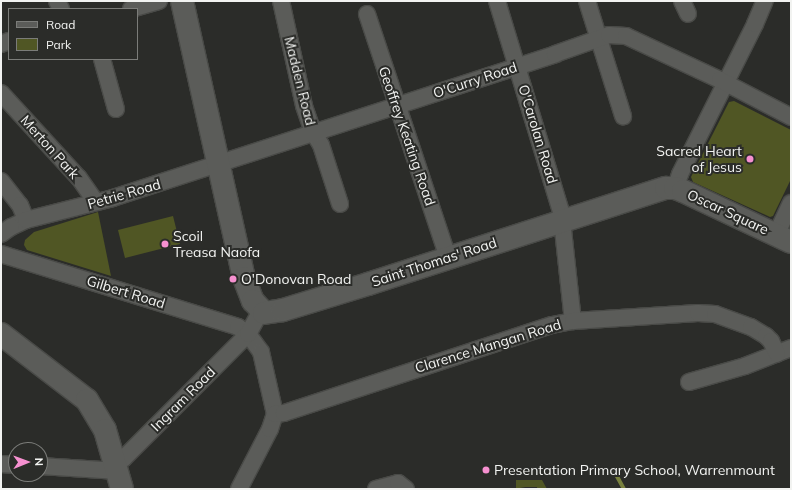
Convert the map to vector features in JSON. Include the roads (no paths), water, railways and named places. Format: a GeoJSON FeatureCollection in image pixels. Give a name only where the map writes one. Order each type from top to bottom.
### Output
{"type":"FeatureCollection","features":[{"type":"Feature","properties":{"kind":"street"},"geometry":{"type":"LineString","coordinates":[[134,8],[159,1]]}},
{"type":"Feature","properties":{"kind":"street"},"geometry":{"type":"LineString","coordinates":[[182,1],[248,290],[253,301],[261,310]]}},
{"type":"Feature","properties":{"kind":"street","name":"Madden Road"},"geometry":{"type":"LineString","coordinates":[[281,1],[304,106],[313,132],[321,145],[340,204]]}},
{"type":"Feature","properties":{"kind":"street","name":"O'Carolan Road"},"geometry":{"type":"LineString","coordinates":[[498,1],[561,211],[562,221]]}},
{"type":"Feature","properties":{"kind":"street"},"geometry":{"type":"LineString","coordinates":[[587,1],[597,38],[623,116]]}},
{"type":"Feature","properties":{"kind":"street","name":"Oscar Square"},"geometry":{"type":"LineString","coordinates":[[765,1],[680,174],[676,188],[784,239],[791,203]]}},
{"type":"Feature","properties":{"kind":"street","name":"Geoffrey Keating Road"},"geometry":{"type":"LineString","coordinates":[[366,14],[448,258]]}},
{"type":"Feature","properties":{"kind":"street","name":"O'Curry Road"},"geometry":{"type":"LineString","coordinates":[[219,163],[397,106],[555,54],[597,38],[610,35],[626,36],[725,84]]}},
{"type":"Feature","properties":{"kind":"street"},"geometry":{"type":"LineString","coordinates":[[102,60],[116,109]]}},
{"type":"Feature","properties":{"kind":"street"},"geometry":{"type":"LineString","coordinates":[[725,84],[791,117]]}},
{"type":"Feature","properties":{"kind":"street","name":"Merton Park"},"geometry":{"type":"LineString","coordinates":[[1,93],[79,178],[96,202]]}},
{"type":"Feature","properties":{"kind":"street","name":"Petrie Road"},"geometry":{"type":"LineString","coordinates":[[1,234],[11,227],[26,220],[96,202],[219,163]]}},
{"type":"Feature","properties":{"kind":"street"},"geometry":{"type":"LineString","coordinates":[[1,181],[20,205],[26,220]]}},
{"type":"Feature","properties":{"kind":"street","name":"Saint Thomas' Road"},"geometry":{"type":"LineString","coordinates":[[261,310],[264,313],[283,310],[664,189],[676,188]]}},
{"type":"Feature","properties":{"kind":"street"},"geometry":{"type":"LineString","coordinates":[[562,221],[573,321]]}},
{"type":"Feature","properties":{"kind":"street","name":"Gilbert Road"},"geometry":{"type":"LineString","coordinates":[[1,254],[238,327],[248,334]]}},
{"type":"Feature","properties":{"kind":"street","name":"Ingram Road"},"geometry":{"type":"LineString","coordinates":[[119,474],[123,459],[248,334],[261,310]]}},
{"type":"Feature","properties":{"kind":"street","name":"Clarence Mangan Road"},"geometry":{"type":"LineString","coordinates":[[275,414],[284,413],[552,325],[573,321],[698,313],[715,314],[751,327],[766,336],[784,351]]}},
{"type":"Feature","properties":{"kind":"street"},"geometry":{"type":"LineString","coordinates":[[239,489],[270,429],[275,414],[261,352],[248,334]]}},
{"type":"Feature","properties":{"kind":"street"},"geometry":{"type":"LineString","coordinates":[[3,339],[87,400],[105,430],[119,474],[48,467]]}},
{"type":"Feature","properties":{"kind":"street"},"geometry":{"type":"LineString","coordinates":[[689,382],[745,366],[784,351]]}},
{"type":"Feature","properties":{"kind":"street"},"geometry":{"type":"LineString","coordinates":[[376,489],[398,483],[405,488]]}},
{"type":"Feature","properties":{"kind":"waterway"},"geometry":{"type":"LineString","coordinates":[[614,471],[624,489]]}},
{"type":"Feature","properties":{"kind":"place","name":"Sacred Heart of Jesus"},"geometry":{"type":"Point","coordinates":[750,159]}},
{"type":"Feature","properties":{"kind":"place","name":"Scoil Treasa Naofa"},"geometry":{"type":"Point","coordinates":[165,244]}},
{"type":"Feature","properties":{"kind":"place","name":"O'Donovan Road"},"geometry":{"type":"Point","coordinates":[233,279]}},
{"type":"Feature","properties":{"kind":"place","name":"Presentation Primary School, Warrenmount"},"geometry":{"type":"Point","coordinates":[486,470]}}]}
